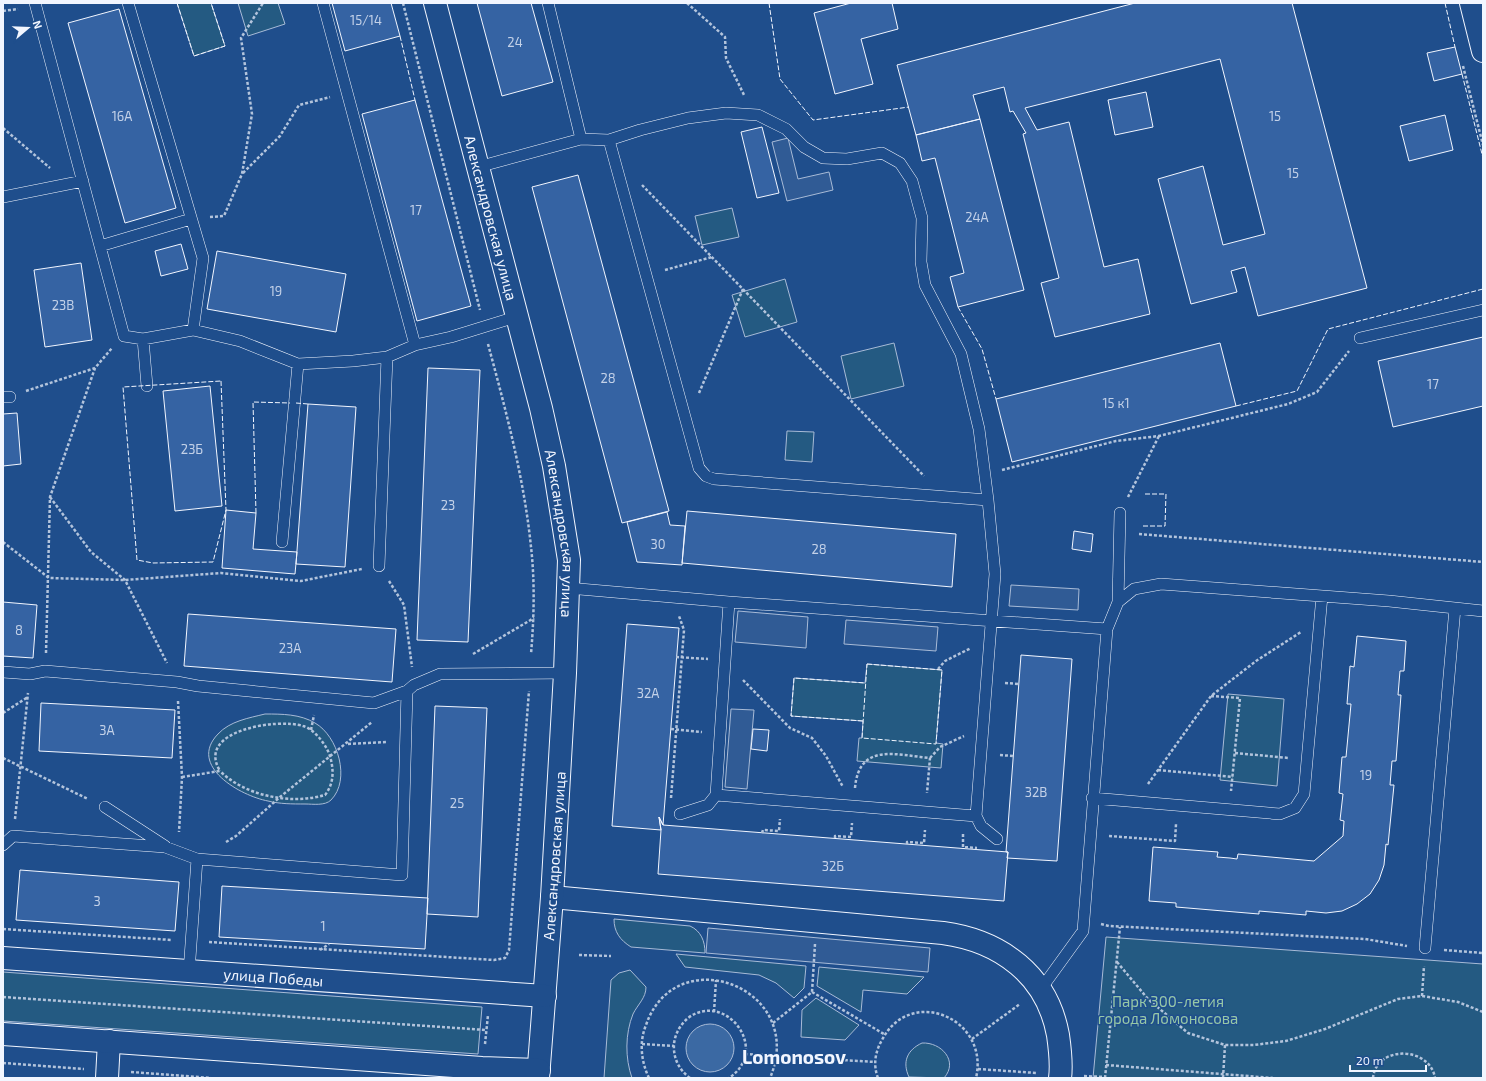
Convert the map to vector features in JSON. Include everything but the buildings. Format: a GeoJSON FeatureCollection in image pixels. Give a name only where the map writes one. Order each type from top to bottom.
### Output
{"type":"FeatureCollection","features":[{"type":"Feature","properties":{"kind":"main road","name":"Александровская улица"},"geometry":{"type":"LineString","coordinates":[[435,3],[541,408],[554,466],[569,560],[566,673],[552,897],[538,1074]]}},
{"type":"Feature","properties":{"kind":"main road"},"geometry":{"type":"LineString","coordinates":[[1471,3],[1483,51]]}},
{"type":"Feature","properties":{"kind":"main road"},"geometry":{"type":"LineString","coordinates":[[552,897],[965,936],[983,942],[1012,959],[1034,980],[1041,989],[1056,1021],[1060,1048],[1060,1078]]}},
{"type":"Feature","properties":{"kind":"main road","name":"улица Победы"},"geometry":{"type":"LineString","coordinates":[[3,958],[545,996]]}},
{"type":"Feature","properties":{"kind":"main road"},"geometry":{"type":"LineString","coordinates":[[3,1034],[482,1068],[538,1074]]}},
{"type":"Feature","properties":{"kind":"main road"},"geometry":{"type":"LineString","coordinates":[[107,1078],[110,1041]]}},
{"type":"Feature","properties":{"kind":"lane"},"geometry":{"type":"LineString","coordinates":[[36,3],[124,336],[143,339],[193,330],[240,341],[298,364],[353,361],[387,357],[415,344],[484,327],[516,317]]}},
{"type":"Feature","properties":{"kind":"lane"},"geometry":{"type":"LineString","coordinates":[[128,3],[203,258],[193,330]]}},
{"type":"Feature","properties":{"kind":"lane"},"geometry":{"type":"LineString","coordinates":[[323,3],[415,344]]}},
{"type":"Feature","properties":{"kind":"lane"},"geometry":{"type":"LineString","coordinates":[[548,3],[581,139]]}},
{"type":"Feature","properties":{"kind":"lane"},"geometry":{"type":"LineString","coordinates":[[478,167],[581,139],[610,140],[640,130],[688,118],[726,113],[753,115],[786,129],[804,147],[823,158],[847,158],[882,153],[900,163],[912,181],[922,218],[921,262],[925,285],[961,354],[979,430],[988,500],[995,574],[976,816],[980,826],[996,839]]}},
{"type":"Feature","properties":{"kind":"lane"},"geometry":{"type":"LineString","coordinates":[[610,140],[700,468],[706,476],[714,479],[988,500]]}},
{"type":"Feature","properties":{"kind":"lane"},"geometry":{"type":"LineString","coordinates":[[3,197],[83,181]]}},
{"type":"Feature","properties":{"kind":"lane"},"geometry":{"type":"LineString","coordinates":[[100,246],[191,219]]}},
{"type":"Feature","properties":{"kind":"lane"},"geometry":{"type":"LineString","coordinates":[[1360,338],[1483,310]]}},
{"type":"Feature","properties":{"kind":"lane"},"geometry":{"type":"LineString","coordinates":[[143,339],[147,386]]}},
{"type":"Feature","properties":{"kind":"lane"},"geometry":{"type":"LineString","coordinates":[[379,566],[387,357]]}},
{"type":"Feature","properties":{"kind":"lane"},"geometry":{"type":"LineString","coordinates":[[282,542],[298,364]]}},
{"type":"Feature","properties":{"kind":"lane"},"geometry":{"type":"LineString","coordinates":[[1041,989],[1082,931],[1107,629],[1118,602],[1120,514]]}},
{"type":"Feature","properties":{"kind":"lane"},"geometry":{"type":"LineString","coordinates":[[1118,602],[1134,590],[1161,584],[1389,601],[1483,611]]}},
{"type":"Feature","properties":{"kind":"lane"},"geometry":{"type":"LineString","coordinates":[[568,588],[729,602],[1107,629]]}},
{"type":"Feature","properties":{"kind":"lane"},"geometry":{"type":"LineString","coordinates":[[1092,798],[1280,814],[1295,808],[1304,794],[1322,596]]}},
{"type":"Feature","properties":{"kind":"lane"},"geometry":{"type":"LineString","coordinates":[[680,814],[708,805],[716,795],[729,602]]}},
{"type":"Feature","properties":{"kind":"lane"},"geometry":{"type":"LineString","coordinates":[[1425,948],[1455,608]]}},
{"type":"Feature","properties":{"kind":"lane"},"geometry":{"type":"LineString","coordinates":[[3,672],[30,674],[45,671],[177,682],[198,686],[374,703],[440,674],[530,672],[566,673]]}},
{"type":"Feature","properties":{"kind":"lane"},"geometry":{"type":"LineString","coordinates":[[105,807],[165,847],[197,859],[402,875],[405,740],[410,688]]}},
{"type":"Feature","properties":{"kind":"lane"},"geometry":{"type":"LineString","coordinates":[[716,795],[976,816]]}},
{"type":"Feature","properties":{"kind":"lane"},"geometry":{"type":"LineString","coordinates":[[3,852],[3,845],[13,836],[165,847]]}},
{"type":"Feature","properties":{"kind":"lane"},"geometry":{"type":"LineString","coordinates":[[189,972],[197,859]]}},
{"type":"Feature","properties":{"kind":"path"},"geometry":{"type":"LineString","coordinates":[[191,219],[224,216],[242,174],[252,114],[241,38],[264,3]]}},
{"type":"Feature","properties":{"kind":"path"},"geometry":{"type":"LineString","coordinates":[[3,929],[494,960],[505,958],[509,950],[534,618],[531,548],[514,441],[484,327],[404,3]]}},
{"type":"Feature","properties":{"kind":"path"},"geometry":{"type":"LineString","coordinates":[[687,3],[725,37],[726,58],[753,115]]}},
{"type":"Feature","properties":{"kind":"path"},"geometry":{"type":"LineString","coordinates":[[1462,62],[1483,145]]}},
{"type":"Feature","properties":{"kind":"path"},"geometry":{"type":"LineString","coordinates":[[242,174],[280,136],[299,105],[347,93]]}},
{"type":"Feature","properties":{"kind":"path"},"geometry":{"type":"LineString","coordinates":[[3,128],[69,184]]}},
{"type":"Feature","properties":{"kind":"path"},"geometry":{"type":"LineString","coordinates":[[616,165],[646,189],[944,497]]}},
{"type":"Feature","properties":{"kind":"path"},"geometry":{"type":"LineString","coordinates":[[647,275],[712,257]]}},
{"type":"Feature","properties":{"kind":"path"},"geometry":{"type":"LineString","coordinates":[[684,410],[698,396],[743,289]]}},
{"type":"Feature","properties":{"kind":"path"},"geometry":{"type":"LineString","coordinates":[[45,671],[49,578],[50,497],[94,368],[124,336]]}},
{"type":"Feature","properties":{"kind":"path"},"geometry":{"type":"LineString","coordinates":[[984,475],[1116,441],[1159,436],[1288,404],[1317,392],[1360,338]]}},
{"type":"Feature","properties":{"kind":"path"},"geometry":{"type":"LineString","coordinates":[[6,397],[94,368]]}},
{"type":"Feature","properties":{"kind":"path"},"geometry":{"type":"LineString","coordinates":[[1120,514],[1159,436]]}},
{"type":"Feature","properties":{"kind":"path"},"geometry":{"type":"LineString","coordinates":[[1138,542],[1138,534],[1483,562]]}},
{"type":"Feature","properties":{"kind":"path"},"geometry":{"type":"LineString","coordinates":[[3,542],[49,578],[125,580],[221,573],[301,582],[379,566],[404,605],[410,688]]}},
{"type":"Feature","properties":{"kind":"path"},"geometry":{"type":"LineString","coordinates":[[440,674],[534,618]]}},
{"type":"Feature","properties":{"kind":"path"},"geometry":{"type":"LineString","coordinates":[[1134,801],[1211,696],[1256,661],[1319,620]]}},
{"type":"Feature","properties":{"kind":"path"},"geometry":{"type":"LineString","coordinates":[[680,814],[670,813],[684,630]]}},
{"type":"Feature","properties":{"kind":"path"},"geometry":{"type":"LineString","coordinates":[[938,669],[945,661],[990,636]]}},
{"type":"Feature","properties":{"kind":"path"},"geometry":{"type":"LineString","coordinates":[[676,657],[725,664],[742,679],[790,728],[812,738],[826,756],[854,806]]}},
{"type":"Feature","properties":{"kind":"path"},"geometry":{"type":"LineString","coordinates":[[13,836],[30,674]]}},
{"type":"Feature","properties":{"kind":"path"},"geometry":{"type":"LineString","coordinates":[[1211,696],[1240,698],[1230,810]]}},
{"type":"Feature","properties":{"kind":"path"},"geometry":{"type":"LineString","coordinates":[[3,713],[28,697]]}},
{"type":"Feature","properties":{"kind":"path"},"geometry":{"type":"LineString","coordinates":[[197,859],[236,836],[280,797],[347,744],[377,718]]}},
{"type":"Feature","properties":{"kind":"path"},"geometry":{"type":"LineString","coordinates":[[274,723],[304,726],[311,730],[320,740],[330,756],[332,782],[325,795],[316,798],[280,797],[253,791],[243,787],[231,781],[220,771],[216,764],[216,752],[225,739],[244,730],[274,723]]}},
{"type":"Feature","properties":{"kind":"path"},"geometry":{"type":"LineString","coordinates":[[926,812],[930,758],[940,747],[983,727]]}},
{"type":"Feature","properties":{"kind":"path"},"geometry":{"type":"LineString","coordinates":[[671,729],[721,733]]}},
{"type":"Feature","properties":{"kind":"path"},"geometry":{"type":"LineString","coordinates":[[347,744],[405,740]]}},
{"type":"Feature","properties":{"kind":"path"},"geometry":{"type":"LineString","coordinates":[[1235,753],[1307,759]]}},
{"type":"Feature","properties":{"kind":"path"},"geometry":{"type":"LineString","coordinates":[[854,806],[856,778],[859,768],[867,759],[882,754],[930,758]]}},
{"type":"Feature","properties":{"kind":"path"},"geometry":{"type":"LineString","coordinates":[[3,758],[105,807]]}},
{"type":"Feature","properties":{"kind":"path"},"geometry":{"type":"LineString","coordinates":[[1158,770],[1233,777]]}},
{"type":"Feature","properties":{"kind":"path"},"geometry":{"type":"LineString","coordinates":[[182,777],[220,771]]}},
{"type":"Feature","properties":{"kind":"path"},"geometry":{"type":"LineString","coordinates":[[762,833],[763,830],[773,831]]}},
{"type":"Feature","properties":{"kind":"path"},"geometry":{"type":"LineString","coordinates":[[1089,835],[1175,841]]}},
{"type":"Feature","properties":{"kind":"path"},"geometry":{"type":"LineString","coordinates":[[835,838],[835,836],[846,837]]}},
{"type":"Feature","properties":{"kind":"path"},"geometry":{"type":"LineString","coordinates":[[907,844],[907,842],[918,842]]}},
{"type":"Feature","properties":{"kind":"path"},"geometry":{"type":"LineString","coordinates":[[966,847],[978,848]]}},
{"type":"Feature","properties":{"kind":"path"},"geometry":{"type":"LineString","coordinates":[[1084,918],[1109,926],[1120,927],[1365,939],[1425,948],[1483,953]]}},
{"type":"Feature","properties":{"kind":"path"},"geometry":{"type":"LineString","coordinates":[[772,1023],[812,992],[816,922]]}},
{"type":"Feature","properties":{"kind":"path"},"geometry":{"type":"LineString","coordinates":[[1105,1078],[1120,927]]}},
{"type":"Feature","properties":{"kind":"path"},"geometry":{"type":"LineString","coordinates":[[319,950],[329,944]]}},
{"type":"Feature","properties":{"kind":"path"},"geometry":{"type":"LineString","coordinates":[[1422,996],[1425,948]]}},
{"type":"Feature","properties":{"kind":"path"},"geometry":{"type":"LineString","coordinates":[[579,955],[611,956]]}},
{"type":"Feature","properties":{"kind":"path"},"geometry":{"type":"LineString","coordinates":[[1117,962],[1148,999],[1188,1033],[1225,1045],[1254,1045],[1286,1041],[1325,1030],[1398,999],[1422,996],[1458,1002],[1483,1012]]}},
{"type":"Feature","properties":{"kind":"path"},"geometry":{"type":"LineString","coordinates":[[649,1078],[643,1060],[642,1044],[647,1020],[656,1006],[667,994],[688,983],[702,980],[716,980],[738,986],[751,994],[761,1004],[772,1023],[777,1042],[777,1056],[770,1078]]}},
{"type":"Feature","properties":{"kind":"path"},"geometry":{"type":"LineString","coordinates":[[714,1012],[716,980]]}},
{"type":"Feature","properties":{"kind":"path"},"geometry":{"type":"LineString","coordinates":[[972,1038],[1041,989]]}},
{"type":"Feature","properties":{"kind":"path"},"geometry":{"type":"LineString","coordinates":[[812,992],[884,1034]]}},
{"type":"Feature","properties":{"kind":"path"},"geometry":{"type":"LineString","coordinates":[[3,997],[486,1030]]}},
{"type":"Feature","properties":{"kind":"path"},"geometry":{"type":"LineString","coordinates":[[484,1048],[488,1008]]}},
{"type":"Feature","properties":{"kind":"path"},"geometry":{"type":"LineString","coordinates":[[690,1078],[677,1063],[674,1046],[676,1033],[687,1019],[698,1013],[714,1012],[728,1017],[740,1028],[745,1042],[745,1054],[740,1068],[729,1078]]}},
{"type":"Feature","properties":{"kind":"path"},"geometry":{"type":"LineString","coordinates":[[878,1078],[875,1062],[878,1046],[884,1034],[896,1023],[907,1016],[931,1012],[944,1015],[955,1020],[972,1038],[977,1050],[976,1078]]}},
{"type":"Feature","properties":{"kind":"path"},"geometry":{"type":"LineString","coordinates":[[642,1044],[674,1046]]}},
{"type":"Feature","properties":{"kind":"path"},"geometry":{"type":"LineString","coordinates":[[1222,1078],[1225,1045]]}},
{"type":"Feature","properties":{"kind":"path"},"geometry":{"type":"LineString","coordinates":[[1373,1078],[1378,1065],[1391,1055],[1402,1053],[1414,1054],[1425,1060],[1430,1066],[1435,1078]]}},
{"type":"Feature","properties":{"kind":"path"},"geometry":{"type":"LineString","coordinates":[[745,1054],[875,1062]]}},
{"type":"Feature","properties":{"kind":"path"},"geometry":{"type":"LineString","coordinates":[[1106,1065],[1273,1078]]}},
{"type":"Feature","properties":{"kind":"green space"},"geometry":{"type":"Polygon","coordinates":[[[177,3],[211,3],[225,46],[194,56],[177,3]]]}},
{"type":"Feature","properties":{"kind":"green space"},"geometry":{"type":"Polygon","coordinates":[[[238,3],[278,3],[285,24],[248,36],[238,3]]]}},
{"type":"Feature","properties":{"kind":"green space"},"geometry":{"type":"Polygon","coordinates":[[[732,208],[739,237],[702,245],[695,216],[732,208]]]}},
{"type":"Feature","properties":{"kind":"green space"},"geometry":{"type":"Polygon","coordinates":[[[785,279],[797,322],[745,337],[732,295],[785,279]]]}},
{"type":"Feature","properties":{"kind":"green space"},"geometry":{"type":"Polygon","coordinates":[[[894,343],[904,386],[851,399],[841,356],[894,343]]]}},
{"type":"Feature","properties":{"kind":"green space"},"geometry":{"type":"Polygon","coordinates":[[[787,431],[814,432],[812,462],[785,460],[787,431]]]}},
{"type":"Feature","properties":{"kind":"green space"},"geometry":{"type":"Polygon","coordinates":[[[867,664],[942,670],[936,743],[943,744],[941,768],[857,761],[859,738],[862,738],[863,721],[791,716],[794,678],[865,683],[867,664]]]}},
{"type":"Feature","properties":{"kind":"green space"},"geometry":{"type":"Polygon","coordinates":[[[1228,694],[1284,699],[1277,786],[1220,780],[1228,694]]]}},
{"type":"Feature","properties":{"kind":"green space"},"geometry":{"type":"Polygon","coordinates":[[[265,714],[284,714],[309,720],[323,729],[330,738],[339,759],[341,770],[337,791],[331,800],[326,803],[319,804],[286,804],[257,798],[232,786],[221,778],[213,768],[209,757],[210,746],[218,734],[234,723],[265,714]]]}},
{"type":"Feature","properties":{"kind":"green space"},"geometry":{"type":"Polygon","coordinates":[[[614,919],[690,926],[694,928],[702,937],[705,953],[631,947],[624,942],[616,932],[614,919]]]}},
{"type":"Feature","properties":{"kind":"green space","name":"Парк 300-летия города Ломоносова"},"geometry":{"type":"Polygon","coordinates":[[[1106,937],[1483,964],[1483,1078],[1093,1078],[1106,937]]]}},
{"type":"Feature","properties":{"kind":"green space"},"geometry":{"type":"Polygon","coordinates":[[[676,954],[806,966],[804,988],[794,998],[776,983],[759,975],[685,967],[676,954]]]}},
{"type":"Feature","properties":{"kind":"green space"},"geometry":{"type":"Polygon","coordinates":[[[819,967],[924,977],[907,994],[863,990],[861,1012],[817,986],[819,967]]]}},
{"type":"Feature","properties":{"kind":"green space"},"geometry":{"type":"Polygon","coordinates":[[[630,970],[646,987],[643,998],[633,1014],[628,1030],[627,1054],[632,1078],[604,1078],[611,980],[619,973],[630,970]]]}},
{"type":"Feature","properties":{"kind":"green space"},"geometry":{"type":"Polygon","coordinates":[[[3,972],[482,1007],[478,1054],[3,1021],[3,972]]]}},
{"type":"Feature","properties":{"kind":"green space"},"geometry":{"type":"Polygon","coordinates":[[[816,998],[859,1025],[845,1040],[801,1037],[802,1010],[816,998]]]}},
{"type":"Feature","properties":{"kind":"green space"},"geometry":{"type":"Polygon","coordinates":[[[922,1043],[936,1046],[946,1054],[950,1065],[944,1078],[909,1077],[906,1066],[907,1057],[913,1049],[922,1043]]]}},
{"type":"Feature","properties":{"kind":"shaded area"},"geometry":{"type":"Polygon","coordinates":[[[788,138],[798,179],[829,172],[833,190],[787,201],[772,142],[788,138]]]}},
{"type":"Feature","properties":{"kind":"shaded area"},"geometry":{"type":"Polygon","coordinates":[[[1011,585],[1079,589],[1078,610],[1009,606],[1011,585]]]}},
{"type":"Feature","properties":{"kind":"shaded area"},"geometry":{"type":"Polygon","coordinates":[[[738,611],[808,617],[806,648],[735,642],[738,611]]]}},
{"type":"Feature","properties":{"kind":"shaded area"},"geometry":{"type":"Polygon","coordinates":[[[846,620],[938,627],[936,651],[844,644],[846,620]]]}},
{"type":"Feature","properties":{"kind":"shaded area"},"geometry":{"type":"Polygon","coordinates":[[[731,709],[754,710],[747,789],[725,787],[731,709]]]}},
{"type":"Feature","properties":{"kind":"shaded area"},"geometry":{"type":"Polygon","coordinates":[[[708,928],[930,948],[928,972],[706,953],[708,928]]]}},
{"type":"Feature","properties":{"kind":"shaded area"},"geometry":{"type":"Polygon","coordinates":[[[705,1024],[715,1024],[724,1028],[730,1034],[734,1043],[734,1053],[730,1062],[724,1068],[715,1072],[705,1072],[696,1068],[690,1062],[686,1053],[686,1043],[690,1034],[696,1028],[705,1024]]]}},
{"type":"Feature","properties":{"kind":"fence"},"geometry":{"type":"LineString","coordinates":[[177,3],[194,56],[225,46],[211,3]]}},
{"type":"Feature","properties":{"kind":"fence"},"geometry":{"type":"LineString","coordinates":[[769,3],[780,79],[813,120],[909,107]]}},
{"type":"Feature","properties":{"kind":"fence"},"geometry":{"type":"LineString","coordinates":[[1445,3],[1455,47]]}},
{"type":"Feature","properties":{"kind":"fence"},"geometry":{"type":"LineString","coordinates":[[400,36],[415,100]]}},
{"type":"Feature","properties":{"kind":"fence"},"geometry":{"type":"LineString","coordinates":[[1462,74],[1483,158]]}},
{"type":"Feature","properties":{"kind":"fence"},"geometry":{"type":"LineString","coordinates":[[1236,406],[1297,391],[1328,329],[1483,289]]}},
{"type":"Feature","properties":{"kind":"fence"},"geometry":{"type":"LineString","coordinates":[[958,307],[982,349],[996,399]]}},
{"type":"Feature","properties":{"kind":"fence"},"geometry":{"type":"LineString","coordinates":[[221,381],[226,510],[213,562],[153,563],[137,560],[123,387],[221,381]]}},
{"type":"Feature","properties":{"kind":"fence"},"geometry":{"type":"LineString","coordinates":[[256,513],[253,402],[290,403]]}},
{"type":"Feature","properties":{"kind":"fence"},"geometry":{"type":"LineString","coordinates":[[296,403],[308,404]]}},
{"type":"Feature","properties":{"kind":"fence"},"geometry":{"type":"LineString","coordinates":[[1143,494],[1166,494],[1165,526],[1143,526]]}},
{"type":"Feature","properties":{"kind":"fence"},"geometry":{"type":"LineString","coordinates":[[867,664],[942,670],[936,744],[862,738],[867,664]]}},
{"type":"Feature","properties":{"kind":"fence"},"geometry":{"type":"LineString","coordinates":[[863,721],[791,716],[794,678],[866,683]]}},
{"type":"Feature","properties":{"kind":"district","name":"Lomonosov"},"geometry":{"type":"Point","coordinates":[794,1056]}}]}
